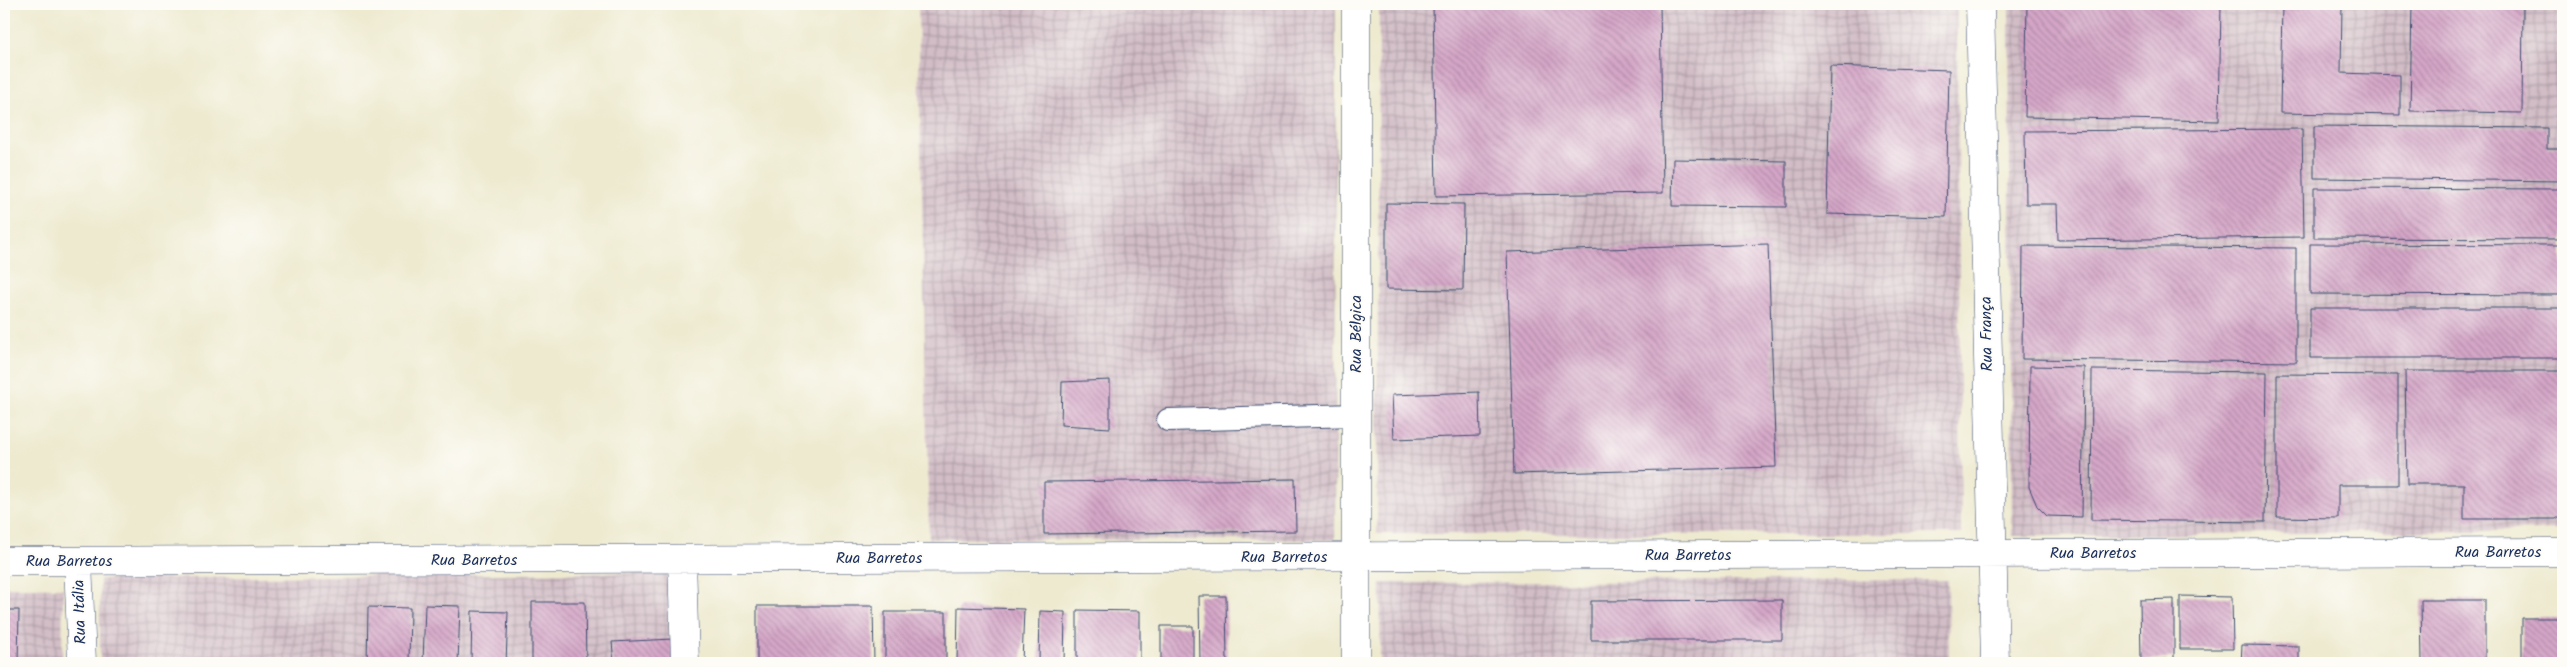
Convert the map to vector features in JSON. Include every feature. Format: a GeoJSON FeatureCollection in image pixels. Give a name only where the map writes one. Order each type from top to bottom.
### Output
{"type":"FeatureCollection","features":[{"type":"Feature","properties":{"kind":"street","name":"Rua Bélgica"},"geometry":{"type":"LineString","coordinates":[[1356,4],[1356,663]]}},
{"type":"Feature","properties":{"kind":"street","name":"Rua França"},"geometry":{"type":"LineString","coordinates":[[1980,4],[1995,663]]}},
{"type":"Feature","properties":{"kind":"street","name":"Rua Barretos"},"geometry":{"type":"LineString","coordinates":[[4,562],[2563,552]]}},
{"type":"Feature","properties":{"kind":"street"},"geometry":{"type":"LineString","coordinates":[[682,559],[685,663]]}},
{"type":"Feature","properties":{"kind":"street","name":"Rua Itália"},"geometry":{"type":"LineString","coordinates":[[78,561],[82,663]]}},
{"type":"Feature","properties":{"kind":"lane"},"geometry":{"type":"LineString","coordinates":[[1168,420],[1356,415]]}},
{"type":"Feature","properties":{"kind":"shaded area"},"geometry":{"type":"Polygon","coordinates":[[[918,4],[1336,4],[1335,540],[929,539],[918,4]]]}},
{"type":"Feature","properties":{"kind":"shaded area"},"geometry":{"type":"Polygon","coordinates":[[[1379,4],[1957,4],[1961,534],[1377,534],[1379,4]]]}},
{"type":"Feature","properties":{"kind":"shaded area"},"geometry":{"type":"Polygon","coordinates":[[[2009,4],[2563,4],[2563,530],[2012,536],[2009,4]]]}},
{"type":"Feature","properties":{"kind":"shaded area"},"geometry":{"type":"Polygon","coordinates":[[[4,251],[6,494],[4,494],[4,251]]]}},
{"type":"Feature","properties":{"kind":"shaded area"},"geometry":{"type":"Polygon","coordinates":[[[668,572],[670,663],[100,663],[100,579],[668,572]]]}},
{"type":"Feature","properties":{"kind":"shaded area"},"geometry":{"type":"Polygon","coordinates":[[[1948,580],[1949,663],[1380,663],[1381,583],[1948,580]]]}},
{"type":"Feature","properties":{"kind":"shaded area"},"geometry":{"type":"Polygon","coordinates":[[[4,587],[63,588],[62,663],[4,663],[4,587]]]}},
{"type":"Feature","properties":{"kind":"building"},"geometry":{"type":"Polygon","coordinates":[[[1433,4],[1660,4],[1663,193],[1436,196],[1433,4]]]}},
{"type":"Feature","properties":{"kind":"building"},"geometry":{"type":"Polygon","coordinates":[[[2027,4],[2221,4],[2219,121],[2025,117],[2027,4]]]}},
{"type":"Feature","properties":{"kind":"building"},"geometry":{"type":"Polygon","coordinates":[[[2282,4],[2342,4],[2341,73],[2400,75],[2400,115],[2280,113],[2282,4]]]}},
{"type":"Feature","properties":{"kind":"building"},"geometry":{"type":"Polygon","coordinates":[[[2412,4],[2523,4],[2522,113],[2410,111],[2412,4]]]}},
{"type":"Feature","properties":{"kind":"building"},"geometry":{"type":"Polygon","coordinates":[[[1830,66],[1949,70],[1946,217],[1827,214],[1830,66]]]}},
{"type":"Feature","properties":{"kind":"building"},"geometry":{"type":"Polygon","coordinates":[[[2314,126],[2547,128],[2547,149],[2563,149],[2563,181],[2314,178],[2314,126]]]}},
{"type":"Feature","properties":{"kind":"building"},"geometry":{"type":"Polygon","coordinates":[[[2302,129],[2304,237],[2058,240],[2057,204],[2026,204],[2025,131],[2302,129]]]}},
{"type":"Feature","properties":{"kind":"building"},"geometry":{"type":"Polygon","coordinates":[[[1673,159],[1786,161],[1786,207],[1672,206],[1673,159]]]}},
{"type":"Feature","properties":{"kind":"building"},"geometry":{"type":"Polygon","coordinates":[[[2314,188],[2563,189],[2563,239],[2314,238],[2314,188]]]}},
{"type":"Feature","properties":{"kind":"building"},"geometry":{"type":"Polygon","coordinates":[[[1386,203],[1464,204],[1463,290],[1386,289],[1386,203]]]}},
{"type":"Feature","properties":{"kind":"building"},"geometry":{"type":"Polygon","coordinates":[[[1768,244],[1776,467],[1514,474],[1507,252],[1768,244]]]}},
{"type":"Feature","properties":{"kind":"building"},"geometry":{"type":"Polygon","coordinates":[[[2310,244],[2563,245],[2563,295],[2310,294],[2310,244]]]}},
{"type":"Feature","properties":{"kind":"building"},"geometry":{"type":"Polygon","coordinates":[[[2023,246],[2296,248],[2296,362],[2022,359],[2023,246]]]}},
{"type":"Feature","properties":{"kind":"building"},"geometry":{"type":"Polygon","coordinates":[[[2310,308],[2563,308],[2563,358],[2310,358],[2310,308]]]}},
{"type":"Feature","properties":{"kind":"building"},"geometry":{"type":"Polygon","coordinates":[[[2030,366],[2084,367],[2082,517],[2047,516],[2037,506],[2029,487],[2030,366]]]}},
{"type":"Feature","properties":{"kind":"building"},"geometry":{"type":"Polygon","coordinates":[[[2092,370],[2267,372],[2265,522],[2091,520],[2092,370]]]}},
{"type":"Feature","properties":{"kind":"building"},"geometry":{"type":"Polygon","coordinates":[[[2405,371],[2563,371],[2563,514],[2556,519],[2464,519],[2464,484],[2407,484],[2405,371]]]}},
{"type":"Feature","properties":{"kind":"building"},"geometry":{"type":"Polygon","coordinates":[[[2277,374],[2398,375],[2398,485],[2338,485],[2338,518],[2277,517],[2277,374]]]}},
{"type":"Feature","properties":{"kind":"building"},"geometry":{"type":"Polygon","coordinates":[[[1110,380],[1110,428],[1061,425],[1062,382],[1110,380]]]}},
{"type":"Feature","properties":{"kind":"building"},"geometry":{"type":"Polygon","coordinates":[[[1479,392],[1480,436],[1394,439],[1392,395],[1479,392]]]}},
{"type":"Feature","properties":{"kind":"building"},"geometry":{"type":"Polygon","coordinates":[[[1295,479],[1296,531],[1044,534],[1044,482],[1295,479]]]}},
{"type":"Feature","properties":{"kind":"building"},"geometry":{"type":"Polygon","coordinates":[[[1199,596],[1226,596],[1227,663],[1200,663],[1199,596]]]}},
{"type":"Feature","properties":{"kind":"building"},"geometry":{"type":"Polygon","coordinates":[[[2180,596],[2232,597],[2233,649],[2180,649],[2180,596]]]}},
{"type":"Feature","properties":{"kind":"building"},"geometry":{"type":"Polygon","coordinates":[[[2174,599],[2174,659],[2141,660],[2140,600],[2174,599]]]}},
{"type":"Feature","properties":{"kind":"building"},"geometry":{"type":"Polygon","coordinates":[[[1782,600],[1782,640],[1591,640],[1591,601],[1782,600]]]}},
{"type":"Feature","properties":{"kind":"building"},"geometry":{"type":"Polygon","coordinates":[[[2421,600],[2485,600],[2485,663],[2422,663],[2421,600]]]}},
{"type":"Feature","properties":{"kind":"building"},"geometry":{"type":"Polygon","coordinates":[[[532,602],[585,602],[586,663],[532,663],[532,602]]]}},
{"type":"Feature","properties":{"kind":"building"},"geometry":{"type":"Polygon","coordinates":[[[425,605],[460,606],[458,663],[423,663],[425,605]]]}},
{"type":"Feature","properties":{"kind":"building"},"geometry":{"type":"Polygon","coordinates":[[[757,606],[873,606],[874,663],[757,663],[757,606]]]}},
{"type":"Feature","properties":{"kind":"building"},"geometry":{"type":"Polygon","coordinates":[[[368,607],[410,608],[409,663],[367,663],[368,607]]]}},
{"type":"Feature","properties":{"kind":"building"},"geometry":{"type":"Polygon","coordinates":[[[958,607],[1024,609],[1022,663],[957,663],[958,607]]]}},
{"type":"Feature","properties":{"kind":"building"},"geometry":{"type":"Polygon","coordinates":[[[4,610],[19,610],[18,663],[4,663],[4,610]]]}},
{"type":"Feature","properties":{"kind":"building"},"geometry":{"type":"Polygon","coordinates":[[[1077,610],[1140,611],[1140,663],[1077,663],[1077,610]]]}},
{"type":"Feature","properties":{"kind":"building"},"geometry":{"type":"Polygon","coordinates":[[[472,611],[508,612],[506,663],[471,663],[472,611]]]}},
{"type":"Feature","properties":{"kind":"building"},"geometry":{"type":"Polygon","coordinates":[[[1040,611],[1065,612],[1064,663],[1039,663],[1040,611]]]}},
{"type":"Feature","properties":{"kind":"building"},"geometry":{"type":"Polygon","coordinates":[[[885,612],[946,612],[946,663],[885,663],[885,612]]]}},
{"type":"Feature","properties":{"kind":"building"},"geometry":{"type":"Polygon","coordinates":[[[2522,618],[2563,618],[2563,663],[2522,663],[2522,618]]]}},
{"type":"Feature","properties":{"kind":"building"},"geometry":{"type":"Polygon","coordinates":[[[1161,626],[1193,626],[1193,663],[1161,663],[1161,626]]]}},
{"type":"Feature","properties":{"kind":"building"},"geometry":{"type":"Polygon","coordinates":[[[673,639],[674,663],[614,663],[612,642],[673,639]]]}},
{"type":"Feature","properties":{"kind":"building"},"geometry":{"type":"Polygon","coordinates":[[[2242,645],[2299,646],[2299,663],[2241,663],[2242,645]]]}}]}
